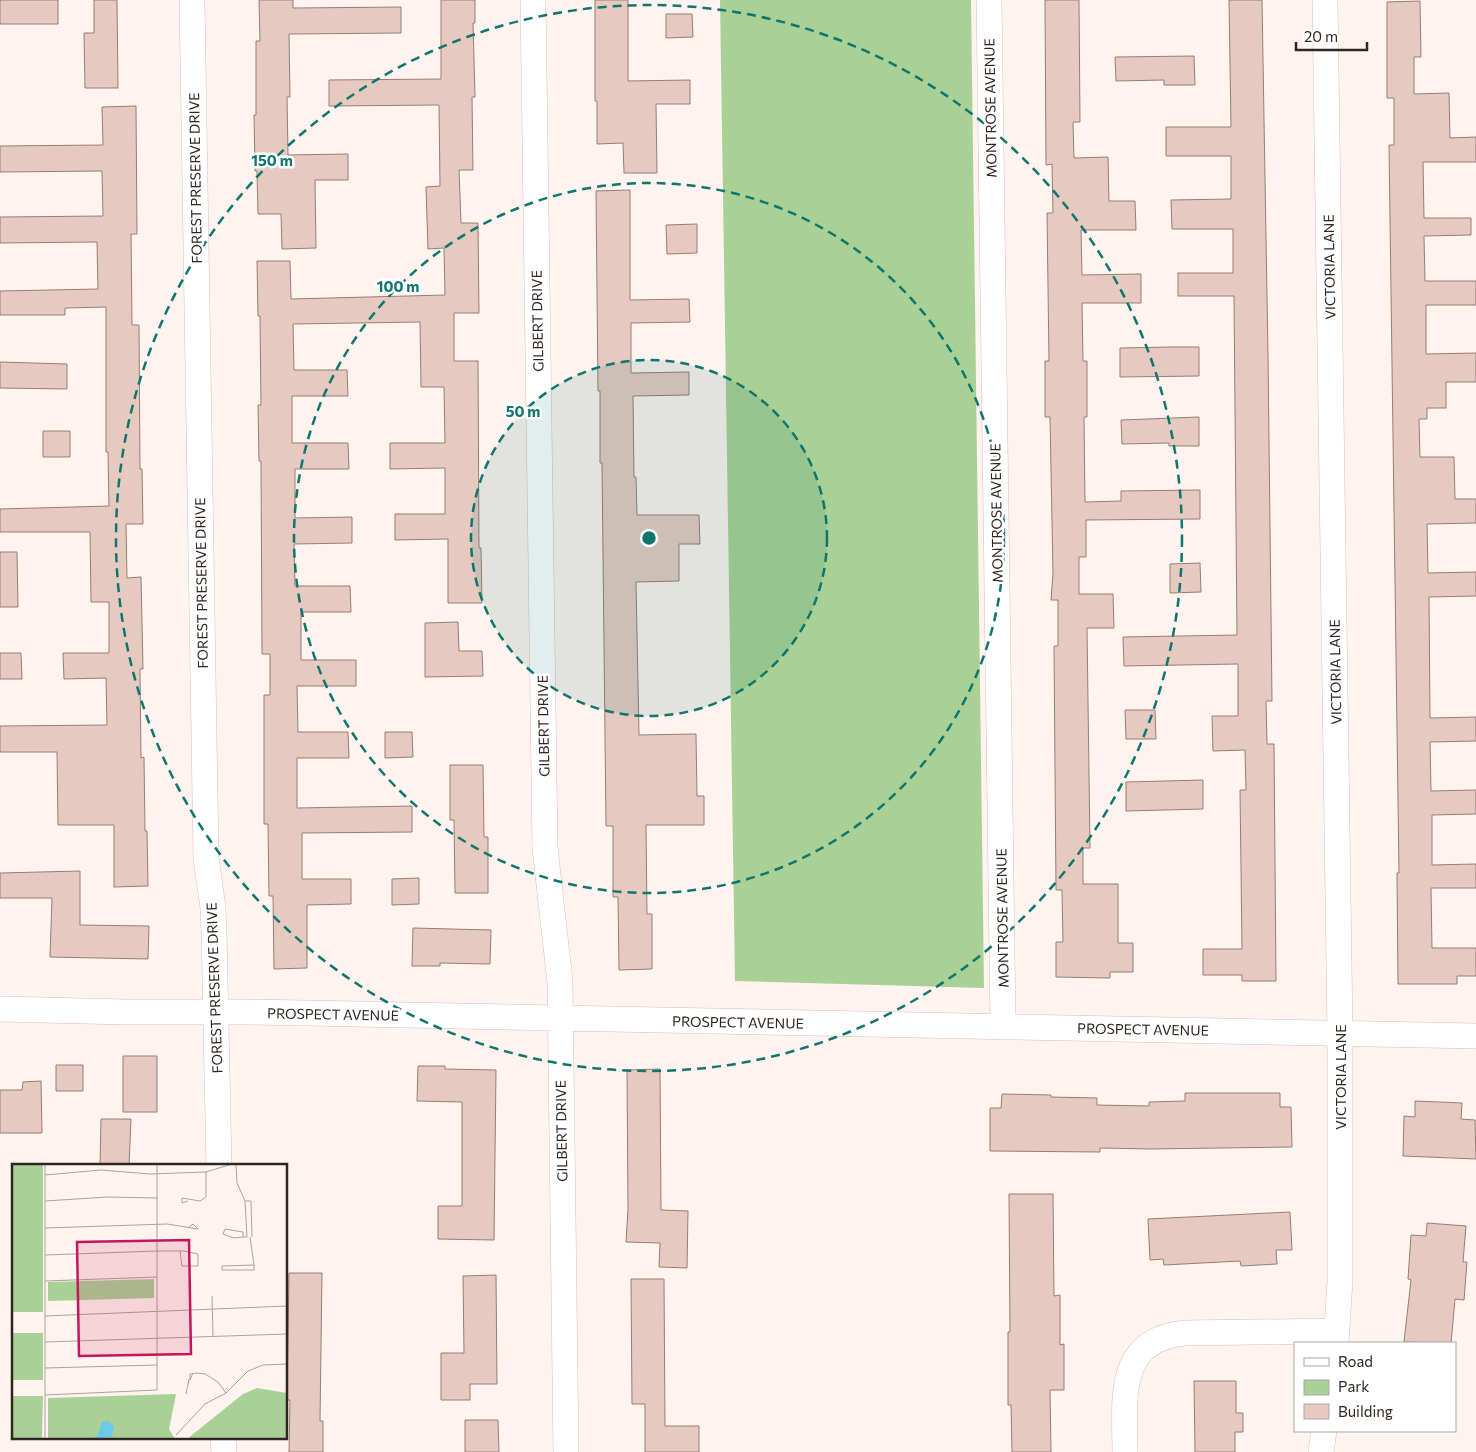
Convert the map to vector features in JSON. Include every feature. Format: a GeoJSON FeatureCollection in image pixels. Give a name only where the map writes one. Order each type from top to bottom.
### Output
{"type":"FeatureCollection","features":[{"type":"Feature","properties":{"kind":"street","name":"FOREST PRESERVE DRIVE"},"geometry":{"type":"LineString","coordinates":[[192,0],[206,848],[213,908],[219,1164]]}},
{"type":"Feature","properties":{"kind":"street","name":"GILBERT DRIVE"},"geometry":{"type":"LineString","coordinates":[[533,0],[545,848],[560,982],[566,1452]]}},
{"type":"Feature","properties":{"kind":"street","name":"MONTROSE AVENUE"},"geometry":{"type":"LineString","coordinates":[[989,0],[1003,1027]]}},
{"type":"Feature","properties":{"kind":"street","name":"VICTORIA LANE"},"geometry":{"type":"LineString","coordinates":[[1325,0],[1340,1033],[1340,1281],[1336,1337]]}},
{"type":"Feature","properties":{"kind":"street","name":"PROSPECT AVENUE"},"geometry":{"type":"LineString","coordinates":[[0,1009],[126,1012],[216,1011],[1476,1036]]}},
{"type":"Feature","properties":{"kind":"street"},"geometry":{"type":"LineString","coordinates":[[1126,1452],[1125,1388],[1129,1371],[1141,1352],[1154,1340],[1172,1334],[1336,1337]]}},
{"type":"Feature","properties":{"kind":"street"},"geometry":{"type":"LineString","coordinates":[[1321,1452],[1324,1432]]}},
{"type":"Feature","properties":{"kind":"green space"},"geometry":{"type":"Polygon","coordinates":[[[720,0],[971,0],[984,988],[735,981],[720,0]]]}},
{"type":"Feature","properties":{"kind":"building"},"geometry":{"type":"Polygon","coordinates":[[[0,0],[58,0],[58,24],[0,24],[0,0]]]}},
{"type":"Feature","properties":{"kind":"building"},"geometry":{"type":"Polygon","coordinates":[[[94,0],[117,0],[118,88],[85,88],[84,33],[94,33],[94,0]]]}},
{"type":"Feature","properties":{"kind":"building"},"geometry":{"type":"Polygon","coordinates":[[[259,0],[293,0],[293,8],[401,7],[401,33],[289,34],[290,97],[287,97],[288,155],[348,154],[348,180],[315,180],[316,248],[282,249],[281,214],[258,214],[254,115],[256,115],[256,41],[260,41],[259,0]]]}},
{"type":"Feature","properties":{"kind":"building"},"geometry":{"type":"Polygon","coordinates":[[[441,0],[475,0],[475,23],[473,23],[475,97],[472,97],[473,170],[459,170],[461,223],[478,223],[479,313],[454,313],[454,361],[478,361],[479,548],[481,548],[482,603],[448,603],[448,539],[395,540],[395,514],[445,514],[445,468],[390,469],[390,443],[445,443],[444,387],[421,387],[420,322],[293,324],[294,370],[347,370],[348,396],[292,396],[292,443],[348,443],[349,469],[295,469],[295,518],[352,517],[352,543],[294,544],[295,586],[350,586],[351,612],[301,612],[301,660],[356,660],[356,686],[297,686],[298,732],[348,732],[349,758],[297,758],[297,808],[412,806],[412,832],[302,833],[302,879],[351,879],[351,904],[307,905],[307,968],[274,969],[273,896],[269,896],[268,824],[264,824],[264,695],[270,695],[270,654],[262,654],[261,461],[259,461],[258,405],[261,405],[260,316],[258,316],[257,261],[290,261],[291,299],[445,295],[444,248],[428,249],[426,187],[440,186],[439,105],[329,106],[329,80],[441,79],[441,0]]]}},
{"type":"Feature","properties":{"kind":"building"},"geometry":{"type":"Polygon","coordinates":[[[595,0],[628,0],[628,81],[690,80],[690,104],[656,104],[657,173],[624,173],[623,143],[597,144],[595,0]]]}},
{"type":"Feature","properties":{"kind":"building"},"geometry":{"type":"Polygon","coordinates":[[[1045,0],[1079,0],[1080,122],[1073,122],[1074,158],[1108,157],[1109,201],[1135,201],[1136,230],[1081,230],[1082,275],[1141,274],[1141,303],[1082,303],[1083,361],[1087,361],[1087,417],[1084,417],[1085,502],[1121,501],[1121,491],[1200,490],[1200,519],[1086,520],[1086,557],[1079,557],[1079,594],[1113,594],[1114,628],[1087,628],[1090,848],[1083,848],[1083,884],[1118,884],[1118,943],[1133,943],[1133,972],[1110,972],[1110,978],[1056,977],[1056,942],[1063,942],[1062,890],[1056,890],[1054,646],[1058,646],[1058,600],[1051,600],[1053,573],[1050,417],[1045,417],[1045,361],[1049,361],[1047,213],[1053,213],[1052,164],[1046,165],[1045,0]]]}},
{"type":"Feature","properties":{"kind":"building"},"geometry":{"type":"Polygon","coordinates":[[[1229,0],[1262,0],[1272,701],[1266,701],[1267,744],[1274,744],[1276,981],[1242,981],[1242,975],[1203,975],[1203,949],[1242,949],[1240,790],[1246,790],[1245,750],[1213,751],[1212,716],[1238,716],[1238,664],[1124,666],[1123,637],[1237,635],[1234,296],[1178,296],[1178,273],[1233,273],[1233,229],[1172,229],[1171,200],[1231,199],[1231,156],[1166,156],[1166,127],[1231,127],[1229,0]]]}},
{"type":"Feature","properties":{"kind":"building"},"geometry":{"type":"Polygon","coordinates":[[[1420,1],[1421,57],[1414,57],[1414,94],[1449,93],[1450,138],[1476,137],[1476,162],[1423,162],[1424,218],[1471,218],[1471,235],[1424,236],[1425,281],[1476,281],[1476,305],[1426,305],[1426,354],[1476,353],[1476,382],[1446,382],[1446,408],[1427,408],[1427,419],[1419,419],[1420,457],[1454,457],[1455,499],[1476,499],[1476,523],[1427,524],[1428,573],[1476,572],[1476,596],[1429,597],[1430,718],[1476,717],[1476,741],[1430,742],[1431,791],[1476,790],[1476,814],[1432,815],[1432,865],[1476,864],[1476,888],[1431,888],[1432,948],[1476,948],[1476,976],[1457,976],[1457,984],[1398,984],[1397,873],[1399,873],[1389,145],[1394,145],[1394,98],[1387,98],[1387,2],[1420,1]]]}},
{"type":"Feature","properties":{"kind":"building"},"geometry":{"type":"Polygon","coordinates":[[[666,14],[692,14],[693,37],[666,38],[666,14]]]}},
{"type":"Feature","properties":{"kind":"building"},"geometry":{"type":"Polygon","coordinates":[[[1194,56],[1195,85],[1164,85],[1164,80],[1116,81],[1115,57],[1194,56]]]}},
{"type":"Feature","properties":{"kind":"building"},"geometry":{"type":"Polygon","coordinates":[[[136,106],[137,234],[131,234],[132,325],[139,325],[140,469],[142,469],[143,524],[126,524],[127,578],[141,577],[143,669],[140,669],[141,758],[144,757],[148,886],[114,887],[114,825],[58,825],[57,752],[0,752],[0,726],[107,725],[106,678],[64,679],[63,653],[109,653],[109,602],[91,602],[90,532],[0,532],[0,509],[109,506],[108,452],[106,452],[106,307],[65,308],[65,315],[0,315],[0,291],[98,289],[97,242],[0,243],[0,217],[103,216],[102,171],[0,172],[0,146],[103,145],[102,107],[136,106]]]}},
{"type":"Feature","properties":{"kind":"building"},"geometry":{"type":"Polygon","coordinates":[[[630,190],[630,300],[689,299],[690,322],[631,323],[631,373],[689,372],[689,395],[633,396],[634,477],[636,477],[637,515],[699,515],[700,544],[679,544],[679,581],[636,582],[639,735],[696,734],[697,796],[704,796],[704,825],[646,825],[647,914],[652,914],[652,969],[619,970],[618,897],[613,897],[613,826],[606,826],[602,463],[600,463],[600,391],[598,391],[596,191],[630,190]]]}},
{"type":"Feature","properties":{"kind":"building"},"geometry":{"type":"Polygon","coordinates":[[[697,224],[697,253],[667,254],[666,225],[697,224]]]}},
{"type":"Feature","properties":{"kind":"building"},"geometry":{"type":"Polygon","coordinates":[[[1199,347],[1199,376],[1120,377],[1120,348],[1199,347]]]}},
{"type":"Feature","properties":{"kind":"building"},"geometry":{"type":"Polygon","coordinates":[[[0,362],[67,364],[67,389],[0,388],[0,362]]]}},
{"type":"Feature","properties":{"kind":"building"},"geometry":{"type":"Polygon","coordinates":[[[1199,417],[1199,446],[1169,446],[1169,443],[1122,444],[1121,420],[1199,417]]]}},
{"type":"Feature","properties":{"kind":"building"},"geometry":{"type":"Polygon","coordinates":[[[43,431],[70,431],[70,457],[43,457],[43,431]]]}},
{"type":"Feature","properties":{"kind":"building"},"geometry":{"type":"Polygon","coordinates":[[[0,552],[17,552],[18,607],[0,607],[0,552]]]}},
{"type":"Feature","properties":{"kind":"building"},"geometry":{"type":"Polygon","coordinates":[[[1200,563],[1201,592],[1170,593],[1170,564],[1200,563]]]}},
{"type":"Feature","properties":{"kind":"building"},"geometry":{"type":"Polygon","coordinates":[[[458,622],[459,651],[482,651],[483,676],[425,677],[425,623],[458,622]]]}},
{"type":"Feature","properties":{"kind":"building"},"geometry":{"type":"Polygon","coordinates":[[[0,653],[21,653],[22,679],[0,679],[0,653]]]}},
{"type":"Feature","properties":{"kind":"building"},"geometry":{"type":"Polygon","coordinates":[[[1125,710],[1155,710],[1156,739],[1126,739],[1125,710]]]}},
{"type":"Feature","properties":{"kind":"building"},"geometry":{"type":"Polygon","coordinates":[[[385,732],[412,732],[413,757],[385,758],[385,732]]]}},
{"type":"Feature","properties":{"kind":"building"},"geometry":{"type":"Polygon","coordinates":[[[450,765],[483,765],[484,837],[488,837],[488,893],[455,893],[454,820],[450,820],[450,765]]]}},
{"type":"Feature","properties":{"kind":"building"},"geometry":{"type":"Polygon","coordinates":[[[1203,780],[1203,809],[1126,811],[1126,782],[1203,780]]]}},
{"type":"Feature","properties":{"kind":"building"},"geometry":{"type":"Polygon","coordinates":[[[80,871],[80,925],[149,926],[148,959],[50,957],[52,898],[0,898],[0,873],[80,871]]]}},
{"type":"Feature","properties":{"kind":"building"},"geometry":{"type":"Polygon","coordinates":[[[419,878],[419,904],[392,905],[392,879],[419,878]]]}},
{"type":"Feature","properties":{"kind":"building"},"geometry":{"type":"Polygon","coordinates":[[[413,928],[491,930],[490,964],[440,963],[440,966],[412,966],[413,928]]]}},
{"type":"Feature","properties":{"kind":"building"},"geometry":{"type":"Polygon","coordinates":[[[123,1056],[157,1056],[157,1112],[123,1112],[123,1056]]]}},
{"type":"Feature","properties":{"kind":"building"},"geometry":{"type":"Polygon","coordinates":[[[56,1065],[83,1065],[83,1091],[56,1091],[56,1065]]]}},
{"type":"Feature","properties":{"kind":"building"},"geometry":{"type":"Polygon","coordinates":[[[418,1066],[445,1066],[445,1069],[496,1070],[494,1240],[438,1239],[438,1206],[462,1206],[462,1102],[417,1101],[418,1066]]]}},
{"type":"Feature","properties":{"kind":"building"},"geometry":{"type":"Polygon","coordinates":[[[660,1069],[661,1210],[688,1211],[687,1268],[659,1267],[660,1243],[626,1242],[628,1209],[627,1070],[660,1069]]]}},
{"type":"Feature","properties":{"kind":"building"},"geometry":{"type":"Polygon","coordinates":[[[41,1081],[42,1133],[0,1133],[0,1090],[22,1090],[23,1082],[41,1081]]]}},
{"type":"Feature","properties":{"kind":"building"},"geometry":{"type":"Polygon","coordinates":[[[1185,1093],[1280,1093],[1280,1107],[1291,1107],[1292,1147],[1100,1148],[1100,1152],[990,1151],[990,1108],[1001,1108],[1002,1094],[1097,1098],[1097,1105],[1149,1106],[1149,1102],[1185,1101],[1185,1093]]]}},
{"type":"Feature","properties":{"kind":"building"},"geometry":{"type":"Polygon","coordinates":[[[1415,1101],[1462,1103],[1461,1119],[1475,1120],[1476,1159],[1403,1156],[1404,1116],[1415,1117],[1415,1101]]]}},
{"type":"Feature","properties":{"kind":"building"},"geometry":{"type":"Polygon","coordinates":[[[101,1119],[131,1119],[129,1164],[100,1164],[101,1119]]]}},
{"type":"Feature","properties":{"kind":"building"},"geometry":{"type":"Polygon","coordinates":[[[1009,1194],[1053,1194],[1054,1296],[1060,1295],[1060,1345],[1064,1344],[1064,1390],[1050,1390],[1051,1452],[1012,1452],[1011,1405],[1008,1405],[1008,1332],[1010,1332],[1009,1194]]]}},
{"type":"Feature","properties":{"kind":"building"},"geometry":{"type":"Polygon","coordinates":[[[1290,1212],[1292,1250],[1276,1250],[1277,1264],[1241,1266],[1240,1261],[1164,1265],[1163,1259],[1150,1260],[1148,1219],[1290,1212]]]}},
{"type":"Feature","properties":{"kind":"building"},"geometry":{"type":"Polygon","coordinates":[[[1427,1223],[1466,1226],[1463,1262],[1467,1262],[1464,1300],[1455,1299],[1451,1342],[1404,1342],[1411,1280],[1408,1279],[1411,1235],[1426,1236],[1427,1223]]]}},
{"type":"Feature","properties":{"kind":"building"},"geometry":{"type":"Polygon","coordinates":[[[289,1273],[322,1273],[320,1421],[323,1421],[323,1452],[289,1452],[289,1273]]]}},
{"type":"Feature","properties":{"kind":"building"},"geometry":{"type":"Polygon","coordinates":[[[496,1275],[497,1384],[470,1384],[470,1400],[441,1400],[441,1353],[464,1353],[463,1276],[496,1275]]]}},
{"type":"Feature","properties":{"kind":"building"},"geometry":{"type":"Polygon","coordinates":[[[631,1279],[664,1279],[665,1426],[699,1426],[699,1452],[645,1452],[645,1404],[632,1404],[631,1279]]]}},
{"type":"Feature","properties":{"kind":"building"},"geometry":{"type":"Polygon","coordinates":[[[1194,1381],[1236,1381],[1236,1413],[1243,1413],[1243,1432],[1235,1432],[1235,1452],[1195,1452],[1194,1381]]]}},
{"type":"Feature","properties":{"kind":"building"},"geometry":{"type":"Polygon","coordinates":[[[465,1420],[498,1420],[499,1452],[465,1452],[465,1420]]]}}]}
